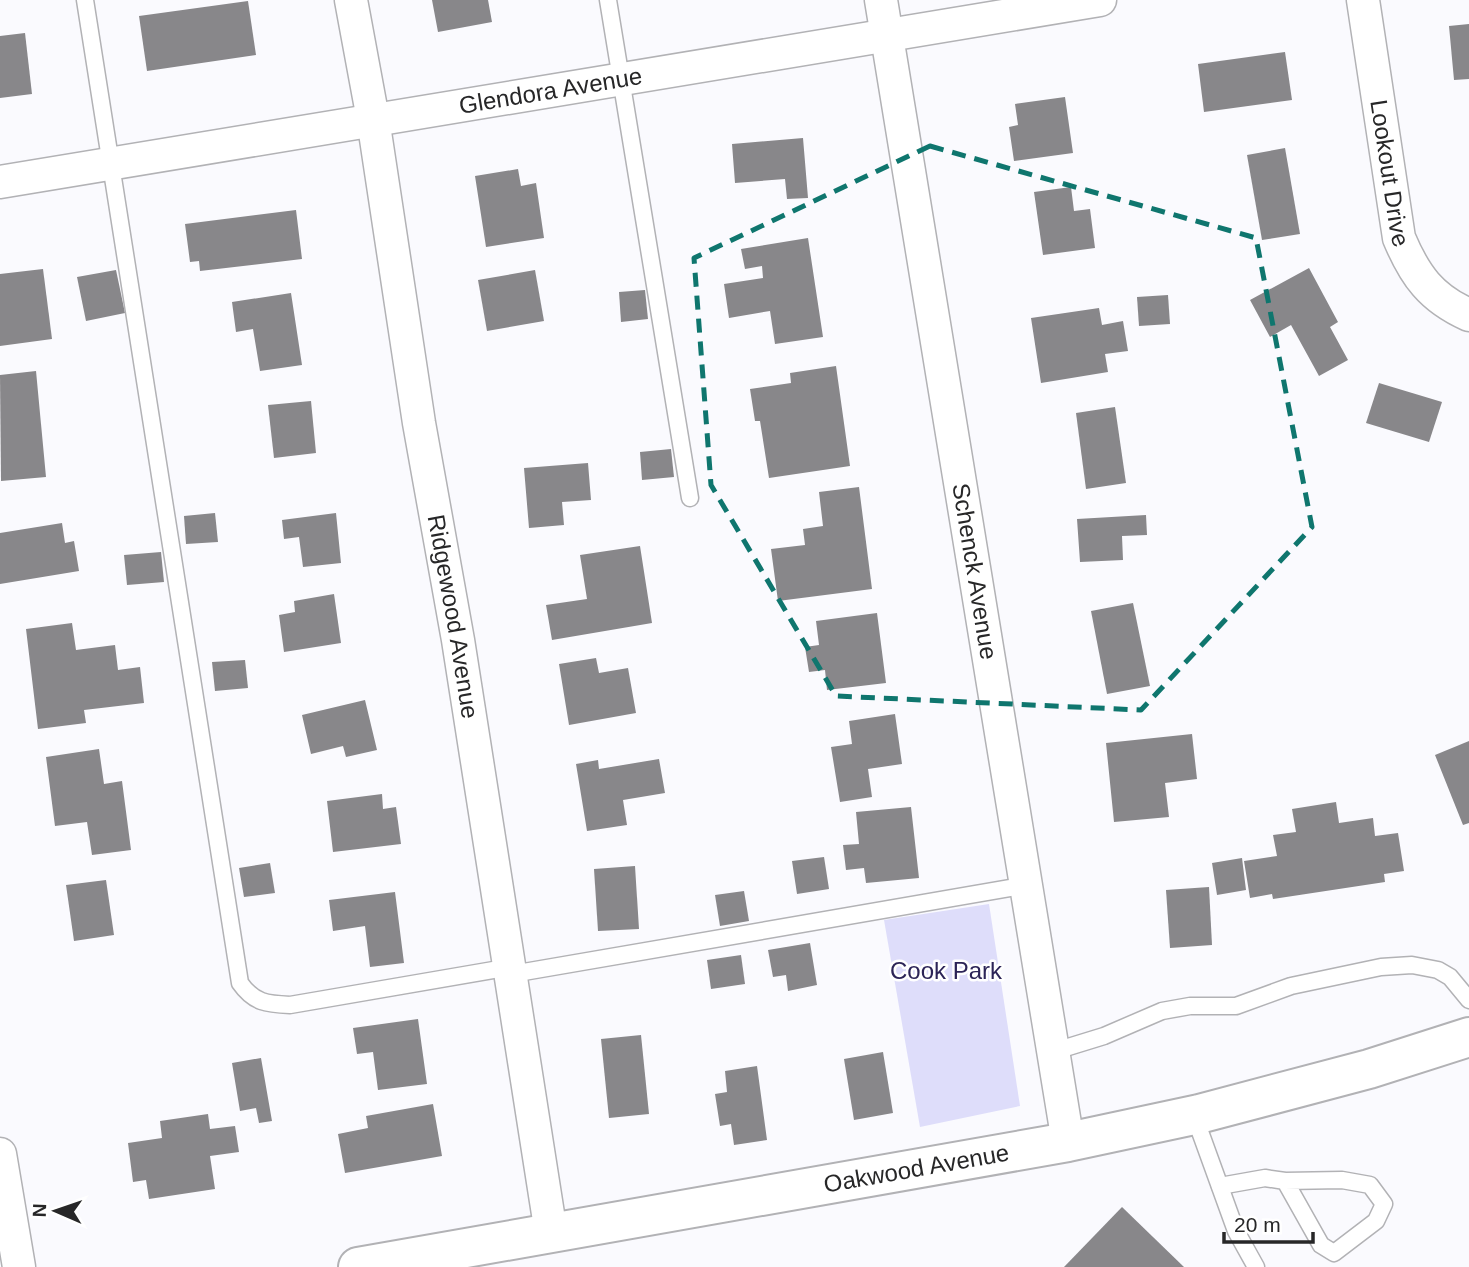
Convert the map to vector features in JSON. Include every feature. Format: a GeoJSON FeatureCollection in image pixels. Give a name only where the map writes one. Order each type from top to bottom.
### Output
{"type":"FeatureCollection","features":[{"type":"Feature","properties":{"kind":"street","name":"Ridgewood Avenue"},"geometry":{"type":"LineString","coordinates":[[351,0],[373,119],[419,423],[511,970],[551,1233]]}},
{"type":"Feature","properties":{"kind":"street","name":"Schenck Avenue"},"geometry":{"type":"LineString","coordinates":[[881,0],[1068,1142]]}},
{"type":"Feature","properties":{"kind":"street","name":"Glendora Avenue"},"geometry":{"type":"LineString","coordinates":[[0,182],[1100,0]]}},
{"type":"Feature","properties":{"kind":"street","name":"Lookout Drive"},"geometry":{"type":"LineString","coordinates":[[1363,0],[1399,238],[1411,268],[1426,289],[1447,305],[1469,315]]}},
{"type":"Feature","properties":{"kind":"street","name":"Oakwood Avenue"},"geometry":{"type":"LineString","coordinates":[[358,1267],[1068,1142],[1194,1115],[1369,1069],[1469,1037]]}},
{"type":"Feature","properties":{"kind":"street"},"geometry":{"type":"LineString","coordinates":[[0,1154],[19,1267]]}},
{"type":"Feature","properties":{"kind":"lane"},"geometry":{"type":"LineString","coordinates":[[85,0],[240,983],[249,997],[264,1004],[290,1005],[1028,886]]}},
{"type":"Feature","properties":{"kind":"lane"},"geometry":{"type":"LineString","coordinates":[[608,0],[690,498]]}},
{"type":"Feature","properties":{"kind":"lane"},"geometry":{"type":"LineString","coordinates":[[1052,1052],[1104,1036],[1162,1011],[1191,1006],[1236,1006],[1291,986],[1381,967],[1412,965],[1438,970],[1450,977],[1469,1000]]}},
{"type":"Feature","properties":{"kind":"lane"},"geometry":{"type":"LineString","coordinates":[[1194,1115],[1236,1231],[1256,1267]]}},
{"type":"Feature","properties":{"kind":"lane"},"geometry":{"type":"LineString","coordinates":[[1220,1186],[1265,1178],[1285,1181],[1342,1180],[1370,1185],[1384,1205],[1376,1221],[1334,1253],[1321,1245],[1285,1181]]}},
{"type":"Feature","properties":{"kind":"highlighted area"},"geometry":{"type":"Polygon","coordinates":[[[930,146],[1256,238],[1312,527],[1141,710],[836,696],[711,485],[694,258],[930,146]]]}},
{"type":"Feature","properties":{"kind":"green space","name":"Cook Park"},"geometry":{"type":"Polygon","coordinates":[[[989,904],[1020,1106],[920,1127],[884,920],[989,904]]]}},
{"type":"Feature","properties":{"kind":"building"},"geometry":{"type":"Polygon","coordinates":[[[432,0],[488,0],[492,22],[438,32],[432,0]]]}},
{"type":"Feature","properties":{"kind":"building"},"geometry":{"type":"Polygon","coordinates":[[[248,1],[256,55],[147,71],[139,16],[248,1]]]}},
{"type":"Feature","properties":{"kind":"building"},"geometry":{"type":"Polygon","coordinates":[[[1469,24],[1469,79],[1454,80],[1449,26],[1469,24]]]}},
{"type":"Feature","properties":{"kind":"building"},"geometry":{"type":"Polygon","coordinates":[[[25,33],[32,94],[0,98],[0,36],[25,33]]]}},
{"type":"Feature","properties":{"kind":"building"},"geometry":{"type":"Polygon","coordinates":[[[1285,52],[1292,100],[1204,112],[1198,64],[1285,52]]]}},
{"type":"Feature","properties":{"kind":"building"},"geometry":{"type":"Polygon","coordinates":[[[1065,97],[1073,153],[1014,161],[1009,127],[1018,125],[1015,104],[1065,97]]]}},
{"type":"Feature","properties":{"kind":"building"},"geometry":{"type":"Polygon","coordinates":[[[803,138],[808,198],[787,199],[785,179],[735,183],[732,144],[803,138]]]}},
{"type":"Feature","properties":{"kind":"building"},"geometry":{"type":"Polygon","coordinates":[[[1285,148],[1300,234],[1262,240],[1247,155],[1285,148]]]}},
{"type":"Feature","properties":{"kind":"building"},"geometry":{"type":"Polygon","coordinates":[[[518,169],[521,186],[536,183],[544,238],[486,247],[475,176],[518,169]]]}},
{"type":"Feature","properties":{"kind":"building"},"geometry":{"type":"Polygon","coordinates":[[[1071,187],[1074,211],[1090,209],[1095,248],[1043,255],[1034,192],[1071,187]]]}},
{"type":"Feature","properties":{"kind":"building"},"geometry":{"type":"Polygon","coordinates":[[[296,210],[302,259],[200,271],[199,261],[190,262],[185,224],[296,210]]]}},
{"type":"Feature","properties":{"kind":"building"},"geometry":{"type":"Polygon","coordinates":[[[808,238],[823,337],[775,344],[770,311],[729,318],[724,284],[763,278],[762,266],[745,269],[741,249],[808,238]]]}},
{"type":"Feature","properties":{"kind":"building"},"geometry":{"type":"Polygon","coordinates":[[[1309,268],[1338,322],[1330,327],[1348,360],[1319,376],[1291,325],[1270,337],[1250,300],[1309,268]]]}},
{"type":"Feature","properties":{"kind":"building"},"geometry":{"type":"Polygon","coordinates":[[[43,269],[52,339],[0,346],[0,274],[43,269]]]}},
{"type":"Feature","properties":{"kind":"building"},"geometry":{"type":"Polygon","coordinates":[[[116,270],[125,313],[86,321],[77,277],[116,270]]]}},
{"type":"Feature","properties":{"kind":"building"},"geometry":{"type":"Polygon","coordinates":[[[535,270],[544,321],[487,331],[478,280],[535,270]]]}},
{"type":"Feature","properties":{"kind":"building"},"geometry":{"type":"Polygon","coordinates":[[[645,290],[648,319],[621,322],[619,292],[645,290]]]}},
{"type":"Feature","properties":{"kind":"building"},"geometry":{"type":"Polygon","coordinates":[[[291,293],[302,365],[260,371],[253,329],[236,332],[232,302],[291,293]]]}},
{"type":"Feature","properties":{"kind":"building"},"geometry":{"type":"Polygon","coordinates":[[[1168,295],[1170,324],[1139,326],[1137,297],[1168,295]]]}},
{"type":"Feature","properties":{"kind":"building"},"geometry":{"type":"Polygon","coordinates":[[[1099,308],[1102,325],[1123,321],[1128,351],[1105,354],[1108,372],[1041,383],[1031,318],[1099,308]]]}},
{"type":"Feature","properties":{"kind":"building"},"geometry":{"type":"Polygon","coordinates":[[[836,366],[850,466],[769,478],[760,421],[755,421],[750,389],[791,383],[790,373],[836,366]]]}},
{"type":"Feature","properties":{"kind":"building"},"geometry":{"type":"Polygon","coordinates":[[[36,371],[46,477],[1,481],[0,375],[36,371]]]}},
{"type":"Feature","properties":{"kind":"building"},"geometry":{"type":"Polygon","coordinates":[[[1379,383],[1442,402],[1429,442],[1366,423],[1379,383]]]}},
{"type":"Feature","properties":{"kind":"building"},"geometry":{"type":"Polygon","coordinates":[[[311,401],[316,453],[274,458],[268,405],[311,401]]]}},
{"type":"Feature","properties":{"kind":"building"},"geometry":{"type":"Polygon","coordinates":[[[1115,407],[1126,483],[1086,489],[1076,413],[1115,407]]]}},
{"type":"Feature","properties":{"kind":"building"},"geometry":{"type":"Polygon","coordinates":[[[671,449],[674,477],[642,480],[640,452],[671,449]]]}},
{"type":"Feature","properties":{"kind":"building"},"geometry":{"type":"Polygon","coordinates":[[[588,463],[591,500],[562,502],[564,525],[529,528],[524,468],[588,463]]]}},
{"type":"Feature","properties":{"kind":"building"},"geometry":{"type":"Polygon","coordinates":[[[859,487],[872,589],[778,601],[771,549],[805,545],[803,529],[823,526],[819,492],[859,487]]]}},
{"type":"Feature","properties":{"kind":"building"},"geometry":{"type":"Polygon","coordinates":[[[215,513],[218,542],[186,544],[184,516],[215,513]]]}},
{"type":"Feature","properties":{"kind":"building"},"geometry":{"type":"Polygon","coordinates":[[[336,513],[341,563],[303,567],[299,537],[284,539],[282,520],[336,513]]]}},
{"type":"Feature","properties":{"kind":"building"},"geometry":{"type":"Polygon","coordinates":[[[1146,515],[1147,535],[1122,536],[1123,560],[1080,562],[1077,519],[1146,515]]]}},
{"type":"Feature","properties":{"kind":"building"},"geometry":{"type":"Polygon","coordinates":[[[62,523],[65,543],[74,541],[79,571],[0,584],[0,533],[62,523]]]}},
{"type":"Feature","properties":{"kind":"building"},"geometry":{"type":"Polygon","coordinates":[[[640,546],[652,623],[552,640],[546,605],[587,599],[580,555],[640,546]]]}},
{"type":"Feature","properties":{"kind":"building"},"geometry":{"type":"Polygon","coordinates":[[[161,552],[164,582],[127,585],[124,555],[161,552]]]}},
{"type":"Feature","properties":{"kind":"building"},"geometry":{"type":"Polygon","coordinates":[[[334,594],[341,643],[284,652],[279,615],[295,612],[294,601],[334,594]]]}},
{"type":"Feature","properties":{"kind":"building"},"geometry":{"type":"Polygon","coordinates":[[[1133,603],[1150,686],[1107,694],[1091,611],[1133,603]]]}},
{"type":"Feature","properties":{"kind":"building"},"geometry":{"type":"Polygon","coordinates":[[[877,613],[886,683],[827,690],[825,670],[809,672],[805,647],[819,645],[816,621],[877,613]]]}},
{"type":"Feature","properties":{"kind":"building"},"geometry":{"type":"Polygon","coordinates":[[[72,623],[76,650],[115,645],[118,670],[140,667],[144,703],[84,710],[86,723],[38,729],[26,629],[72,623]]]}},
{"type":"Feature","properties":{"kind":"building"},"geometry":{"type":"Polygon","coordinates":[[[596,658],[599,673],[628,668],[636,713],[569,725],[559,664],[596,658]]]}},
{"type":"Feature","properties":{"kind":"building"},"geometry":{"type":"Polygon","coordinates":[[[245,660],[248,688],[215,691],[212,662],[245,660]]]}},
{"type":"Feature","properties":{"kind":"building"},"geometry":{"type":"Polygon","coordinates":[[[365,700],[377,750],[346,757],[343,746],[311,754],[302,715],[365,700]]]}},
{"type":"Feature","properties":{"kind":"building"},"geometry":{"type":"Polygon","coordinates":[[[895,714],[902,764],[868,769],[872,797],[840,802],[831,747],[852,744],[849,721],[895,714]]]}},
{"type":"Feature","properties":{"kind":"building"},"geometry":{"type":"Polygon","coordinates":[[[1192,734],[1197,779],[1165,783],[1169,817],[1114,822],[1106,743],[1192,734]]]}},
{"type":"Feature","properties":{"kind":"building"},"geometry":{"type":"Polygon","coordinates":[[[1469,741],[1469,823],[1463,825],[1435,755],[1469,741]]]}},
{"type":"Feature","properties":{"kind":"building"},"geometry":{"type":"Polygon","coordinates":[[[99,749],[104,784],[122,781],[131,850],[92,855],[87,822],[55,826],[46,757],[99,749]]]}},
{"type":"Feature","properties":{"kind":"building"},"geometry":{"type":"Polygon","coordinates":[[[659,759],[665,793],[623,800],[627,825],[587,831],[576,764],[598,760],[599,769],[659,759]]]}},
{"type":"Feature","properties":{"kind":"building"},"geometry":{"type":"Polygon","coordinates":[[[382,794],[383,809],[396,807],[401,844],[333,852],[327,801],[382,794]]]}},
{"type":"Feature","properties":{"kind":"building"},"geometry":{"type":"Polygon","coordinates":[[[1336,802],[1339,823],[1373,818],[1375,836],[1398,833],[1404,871],[1384,874],[1385,882],[1273,899],[1272,894],[1250,898],[1244,861],[1277,856],[1273,835],[1296,832],[1292,809],[1336,802]]]}},
{"type":"Feature","properties":{"kind":"building"},"geometry":{"type":"Polygon","coordinates":[[[911,807],[919,878],[866,883],[864,868],[846,870],[843,845],[859,844],[856,812],[911,807]]]}},
{"type":"Feature","properties":{"kind":"building"},"geometry":{"type":"Polygon","coordinates":[[[824,857],[829,889],[797,894],[792,861],[824,857]]]}},
{"type":"Feature","properties":{"kind":"building"},"geometry":{"type":"Polygon","coordinates":[[[1242,858],[1246,890],[1217,895],[1212,863],[1242,858]]]}},
{"type":"Feature","properties":{"kind":"building"},"geometry":{"type":"Polygon","coordinates":[[[270,863],[275,893],[244,897],[239,868],[270,863]]]}},
{"type":"Feature","properties":{"kind":"building"},"geometry":{"type":"Polygon","coordinates":[[[635,866],[639,929],[598,931],[594,869],[635,866]]]}},
{"type":"Feature","properties":{"kind":"building"},"geometry":{"type":"Polygon","coordinates":[[[106,880],[114,935],[74,941],[66,885],[106,880]]]}},
{"type":"Feature","properties":{"kind":"building"},"geometry":{"type":"Polygon","coordinates":[[[1209,887],[1212,945],[1170,948],[1166,890],[1209,887]]]}},
{"type":"Feature","properties":{"kind":"building"},"geometry":{"type":"Polygon","coordinates":[[[744,891],[749,921],[720,926],[715,895],[744,891]]]}},
{"type":"Feature","properties":{"kind":"building"},"geometry":{"type":"Polygon","coordinates":[[[395,892],[404,963],[370,967],[365,926],[333,931],[329,900],[395,892]]]}},
{"type":"Feature","properties":{"kind":"building"},"geometry":{"type":"Polygon","coordinates":[[[810,943],[817,985],[788,991],[786,975],[773,977],[768,950],[810,943]]]}},
{"type":"Feature","properties":{"kind":"building"},"geometry":{"type":"Polygon","coordinates":[[[741,955],[745,984],[711,989],[707,960],[741,955]]]}},
{"type":"Feature","properties":{"kind":"building"},"geometry":{"type":"Polygon","coordinates":[[[418,1019],[427,1084],[378,1090],[373,1052],[357,1054],[353,1028],[418,1019]]]}},
{"type":"Feature","properties":{"kind":"building"},"geometry":{"type":"Polygon","coordinates":[[[641,1035],[649,1114],[609,1118],[601,1039],[641,1035]]]}},
{"type":"Feature","properties":{"kind":"building"},"geometry":{"type":"Polygon","coordinates":[[[883,1052],[893,1113],[854,1120],[844,1059],[883,1052]]]}},
{"type":"Feature","properties":{"kind":"building"},"geometry":{"type":"Polygon","coordinates":[[[261,1058],[272,1121],[259,1123],[256,1108],[240,1111],[232,1063],[261,1058]]]}},
{"type":"Feature","properties":{"kind":"building"},"geometry":{"type":"Polygon","coordinates":[[[757,1066],[767,1140],[734,1145],[731,1124],[720,1126],[715,1094],[727,1092],[725,1071],[757,1066]]]}},
{"type":"Feature","properties":{"kind":"building"},"geometry":{"type":"Polygon","coordinates":[[[433,1104],[442,1156],[345,1173],[338,1134],[368,1128],[366,1116],[433,1104]]]}},
{"type":"Feature","properties":{"kind":"building"},"geometry":{"type":"Polygon","coordinates":[[[208,1114],[210,1129],[235,1126],[239,1152],[210,1156],[215,1189],[149,1199],[146,1180],[133,1182],[128,1143],[162,1138],[160,1121],[208,1114]]]}},
{"type":"Feature","properties":{"kind":"building"},"geometry":{"type":"Polygon","coordinates":[[[1122,1207],[1184,1267],[1064,1267],[1122,1207]]]}}]}
